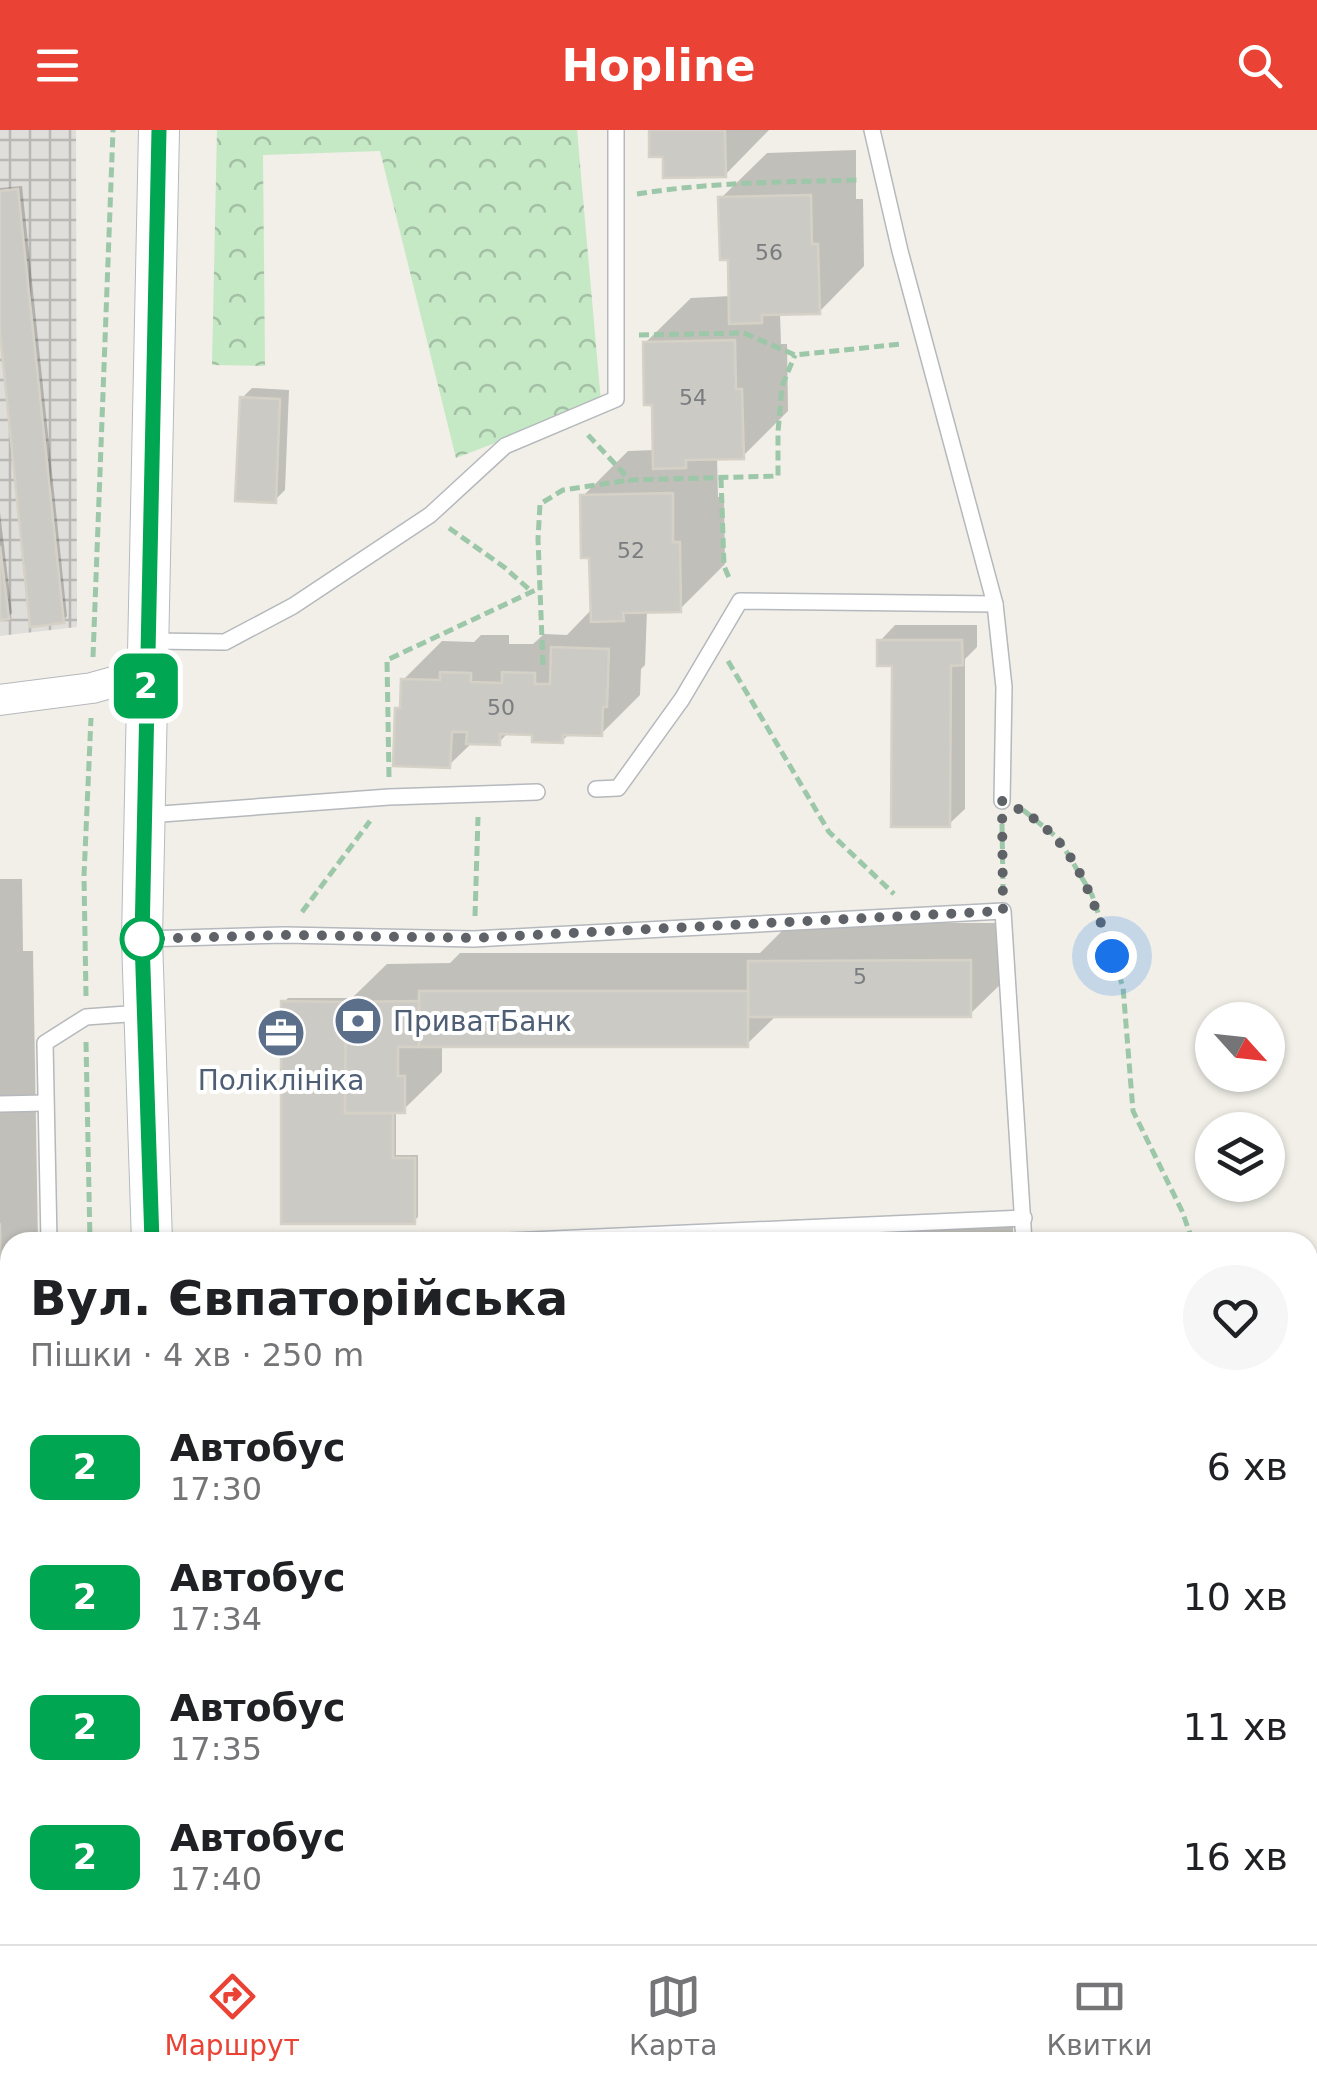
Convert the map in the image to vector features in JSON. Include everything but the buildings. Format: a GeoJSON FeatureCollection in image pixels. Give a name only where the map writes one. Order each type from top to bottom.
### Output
{"type":"FeatureCollection","features":[{"type":"Feature","properties":{"kind":"street"},"geometry":{"type":"LineString","coordinates":[[152,1232],[142,939],[159,130]]}},
{"type":"Feature","properties":{"kind":"street"},"geometry":{"type":"LineString","coordinates":[[0,700],[92,688],[147,657]]}},
{"type":"Feature","properties":{"kind":"lane"},"geometry":{"type":"LineString","coordinates":[[147,657],[225,642],[292,606],[430,515],[505,446],[616,399],[616,130]]}},
{"type":"Feature","properties":{"kind":"lane"},"geometry":{"type":"LineString","coordinates":[[872,130],[995,604],[1004,687],[1002,801]]}},
{"type":"Feature","properties":{"kind":"lane"},"geometry":{"type":"LineString","coordinates":[[596,789],[618,788],[682,699],[740,601],[995,604]]}},
{"type":"Feature","properties":{"kind":"lane"},"geometry":{"type":"LineString","coordinates":[[144,816],[389,797],[537,792]]}},
{"type":"Feature","properties":{"kind":"lane"},"geometry":{"type":"LineString","coordinates":[[142,939],[285,935],[474,938],[1003,911],[1024,1232]]}},
{"type":"Feature","properties":{"kind":"lane"},"geometry":{"type":"LineString","coordinates":[[48,1232],[44,1043],[86,1017],[145,1013]]}},
{"type":"Feature","properties":{"kind":"lane"},"geometry":{"type":"LineString","coordinates":[[0,1104],[45,1103]]}},
{"type":"Feature","properties":{"kind":"lane"},"geometry":{"type":"LineString","coordinates":[[710,1232],[1024,1218]]}},
{"type":"Feature","properties":{"kind":"path"},"geometry":{"type":"LineString","coordinates":[[90,1232],[84,876],[113,130]]}},
{"type":"Feature","properties":{"kind":"path"},"geometry":{"type":"LineString","coordinates":[[617,197],[686,186],[883,179]]}},
{"type":"Feature","properties":{"kind":"path"},"geometry":{"type":"LineString","coordinates":[[616,336],[744,332],[795,355],[924,342]]}},
{"type":"Feature","properties":{"kind":"path"},"geometry":{"type":"LineString","coordinates":[[542,665],[540,504],[563,490],[630,480],[778,476],[782,386],[795,355]]}},
{"type":"Feature","properties":{"kind":"path"},"geometry":{"type":"LineString","coordinates":[[572,418],[630,480]]}},
{"type":"Feature","properties":{"kind":"path"},"geometry":{"type":"LineString","coordinates":[[721,478],[724,566],[740,601]]}},
{"type":"Feature","properties":{"kind":"path"},"geometry":{"type":"LineString","coordinates":[[430,515],[504,566],[532,592]]}},
{"type":"Feature","properties":{"kind":"path"},"geometry":{"type":"LineString","coordinates":[[285,935],[389,797],[388,660],[540,588]]}},
{"type":"Feature","properties":{"kind":"path"},"geometry":{"type":"LineString","coordinates":[[716,641],[829,832],[914,914]]}},
{"type":"Feature","properties":{"kind":"path"},"geometry":{"type":"LineString","coordinates":[[474,938],[478,794]]}},
{"type":"Feature","properties":{"kind":"path"},"geometry":{"type":"LineString","coordinates":[[1003,911],[1002,801],[1025,810],[1058,838],[1092,895],[1122,987],[1133,1111],[1189,1232]]}},
{"type":"Feature","properties":{"kind":"shaded area"},"geometry":{"type":"Polygon","coordinates":[[[0,130],[76,130],[77,627],[0,636],[0,130]]]}},
{"type":"Feature","properties":{"kind":"green space"},"geometry":{"type":"Polygon","coordinates":[[[217,130],[577,130],[601,402],[456,458],[380,151],[263,155],[265,366],[212,365],[217,130]]]}},
{"type":"Feature","properties":{"kind":"bus line","name":"2"},"geometry":{"type":"LineString","coordinates":[[152,1232],[142,939],[159,130]]}},
{"type":"Feature","properties":{"kind":"place","name":"ПриватБанк"},"geometry":{"type":"Point","coordinates":[358,1021]}},
{"type":"Feature","properties":{"kind":"place","name":"Поліклініка"},"geometry":{"type":"Point","coordinates":[281,1033]}},
{"type":"Feature","properties":{"kind":"route"},"geometry":{"type":"LineString","coordinates":[[142,939],[285,935],[474,938],[1003,911],[1002,801],[1025,810],[1058,838],[1092,895],[1112,956]]}}]}
